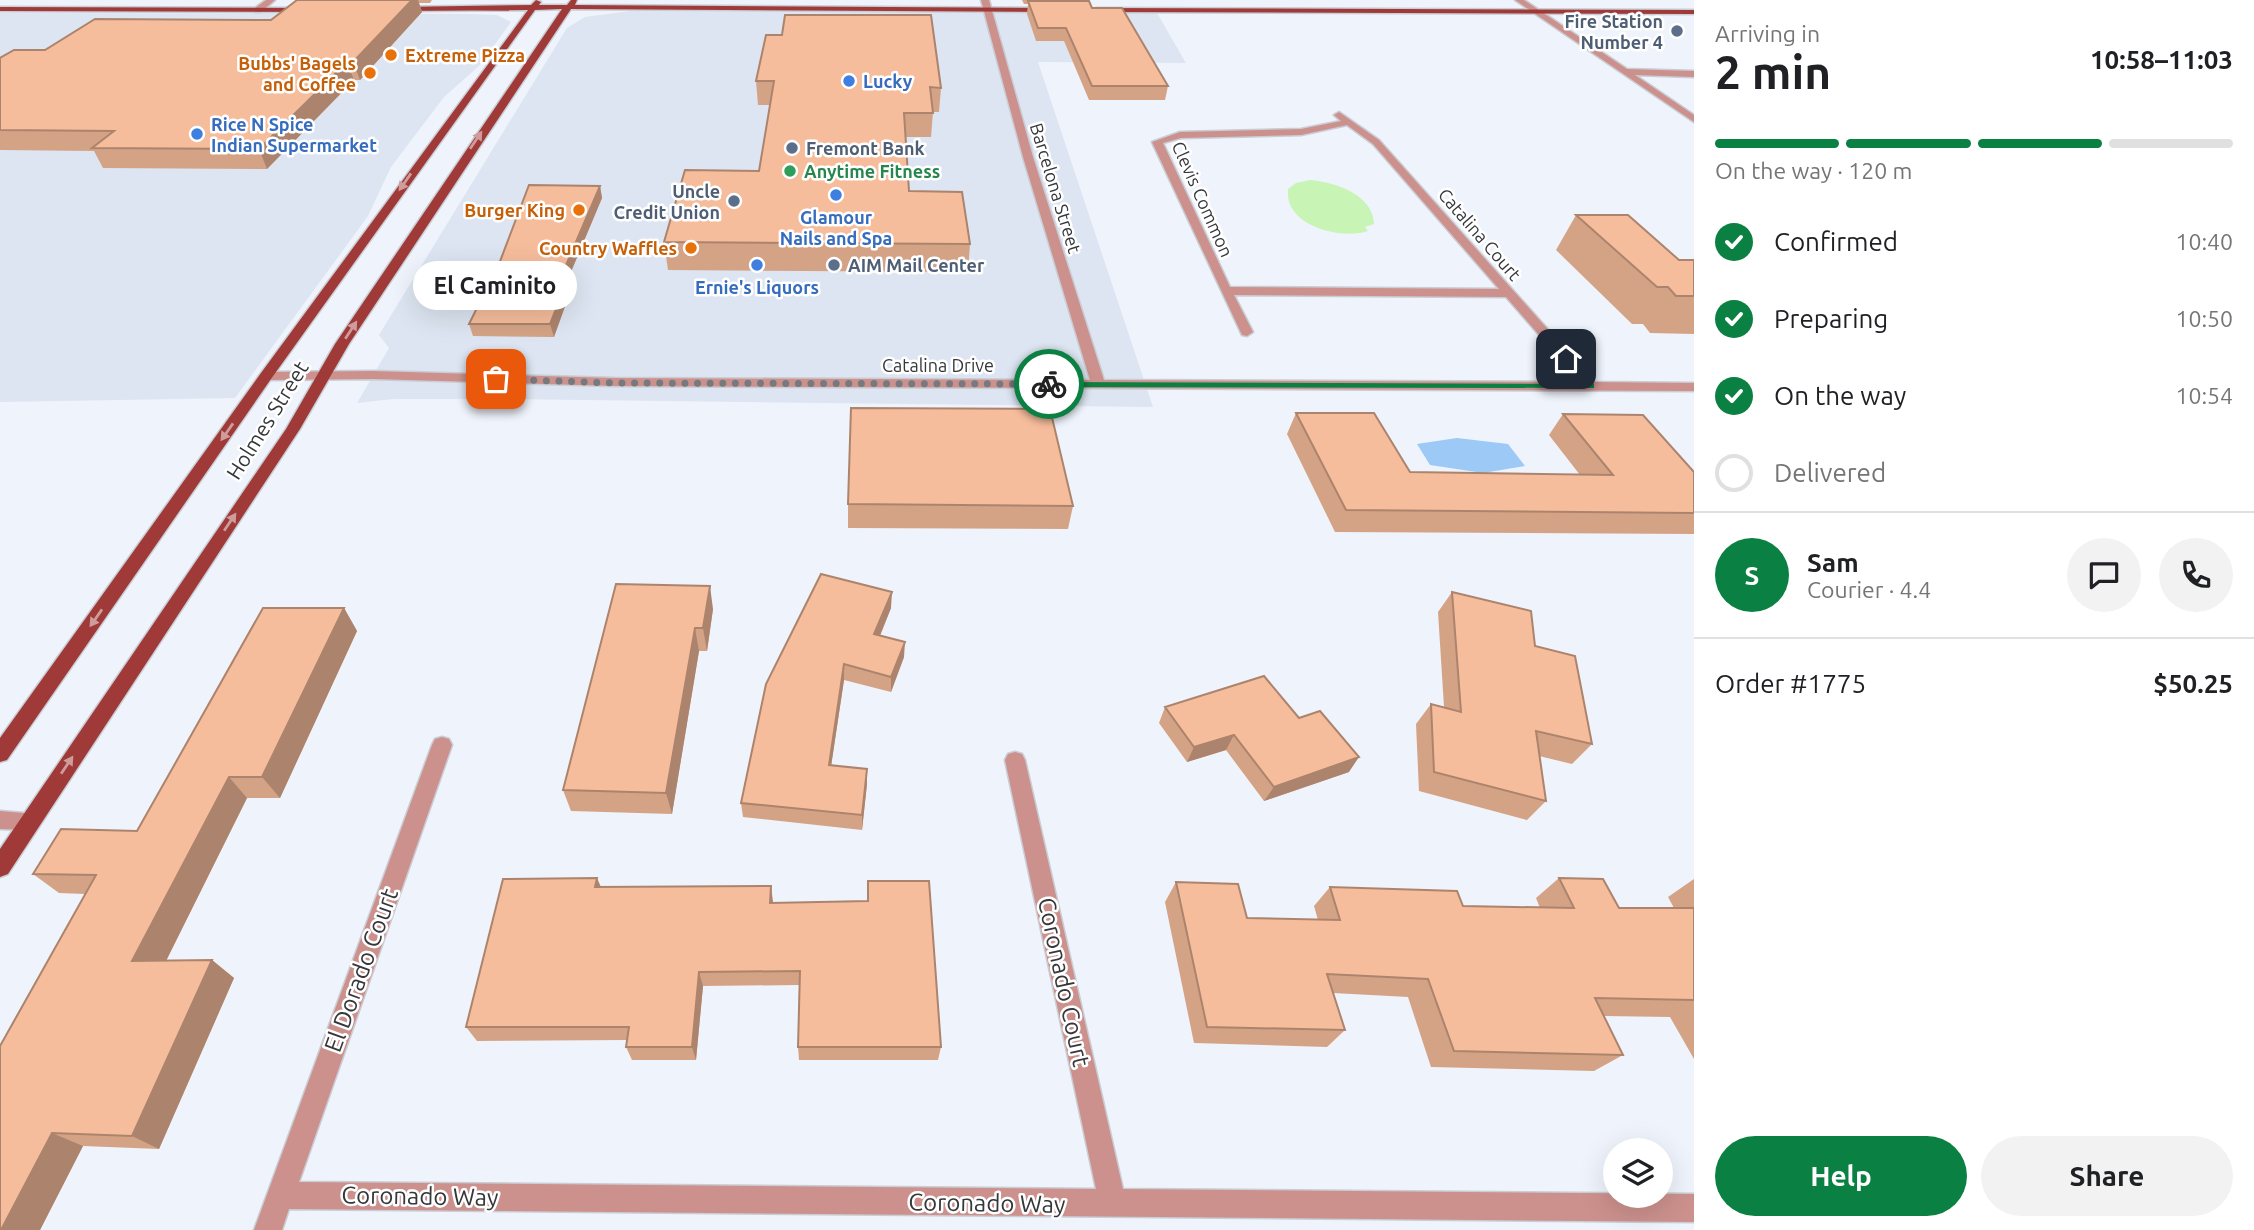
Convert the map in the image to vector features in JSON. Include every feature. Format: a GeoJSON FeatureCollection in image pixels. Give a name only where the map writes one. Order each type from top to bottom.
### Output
{"type":"FeatureCollection","features":[{"type":"Feature","properties":{"kind":"main road"},"geometry":{"type":"LineString","coordinates":[[386,9],[572,3],[986,5],[1060,10]]}},
{"type":"Feature","properties":{"kind":"main road","name":"Holmes Street"},"geometry":{"type":"LineString","coordinates":[[0,867],[293,429],[324,375],[469,149],[572,3]]}},
{"type":"Feature","properties":{"kind":"main road","name":"Holmes Street"},"geometry":{"type":"LineString","coordinates":[[0,754],[266,376],[535,4]]}},
{"type":"Feature","properties":{"kind":"main road"},"geometry":{"type":"LineString","coordinates":[[0,9],[317,10]]}},
{"type":"Feature","properties":{"kind":"main road"},"geometry":{"type":"LineString","coordinates":[[1087,10],[1694,12]]}},
{"type":"Feature","properties":{"kind":"street"},"geometry":{"type":"LineString","coordinates":[[258,10],[271,0]]}},
{"type":"Feature","properties":{"kind":"street"},"geometry":{"type":"LineString","coordinates":[[1519,0],[1694,119]]}},
{"type":"Feature","properties":{"kind":"street","name":"Barcelona Street"},"geometry":{"type":"LineString","coordinates":[[986,5],[1028,157],[1098,384]]}},
{"type":"Feature","properties":{"kind":"street"},"geometry":{"type":"LineString","coordinates":[[1625,72],[1694,74]]}},
{"type":"Feature","properties":{"kind":"street","name":"Catalina Court"},"geometry":{"type":"LineString","coordinates":[[1335,113],[1376,142],[1591,386]]}},
{"type":"Feature","properties":{"kind":"street","name":"Clevis Common"},"geometry":{"type":"LineString","coordinates":[[1247,332],[1157,142],[1180,135],[1301,132],[1348,122]]}},
{"type":"Feature","properties":{"kind":"street"},"geometry":{"type":"LineString","coordinates":[[1226,291],[1509,293]]}},
{"type":"Feature","properties":{"kind":"street","name":"Catalina Drive"},"geometry":{"type":"LineString","coordinates":[[266,376],[324,375],[615,383],[1694,387]]}},
{"type":"Feature","properties":{"kind":"street","name":"El Dorado Court"},"geometry":{"type":"LineString","coordinates":[[268,1230],[442,745]]}},
{"type":"Feature","properties":{"kind":"street","name":"Coronado Court"},"geometry":{"type":"LineString","coordinates":[[1015,760],[1113,1204]]}},
{"type":"Feature","properties":{"kind":"street"},"geometry":{"type":"LineString","coordinates":[[0,820],[29,821]]}},
{"type":"Feature","properties":{"kind":"street","name":"Coronado Way"},"geometry":{"type":"LineString","coordinates":[[281,1195],[1694,1208]]}},
{"type":"Feature","properties":{"kind":"shaded area"},"geometry":{"type":"Polygon","coordinates":[[[630,11],[1157,13],[1186,63],[1038,62],[1153,407],[503,399],[393,399],[357,403],[389,348],[379,335],[567,28],[585,17],[630,11]]]}},
{"type":"Feature","properties":{"kind":"shaded area"},"geometry":{"type":"Polygon","coordinates":[[[0,13],[467,14],[497,15],[511,22],[479,66],[444,97],[391,167],[368,216],[235,398],[0,402],[0,13]]]}},
{"type":"Feature","properties":{"kind":"green space"},"geometry":{"type":"Polygon","coordinates":[[[1310,180],[1341,187],[1360,197],[1372,214],[1374,224],[1365,227],[1368,231],[1343,233],[1316,227],[1304,221],[1289,202],[1288,189],[1296,183],[1310,180]]]}},
{"type":"Feature","properties":{"kind":"water"},"geometry":{"type":"Polygon","coordinates":[[[1457,438],[1508,444],[1525,466],[1483,473],[1430,465],[1417,444],[1457,438]]]}},
{"type":"Feature","properties":{"kind":"building"},"geometry":{"type":"Polygon","coordinates":[[[297,0],[412,0],[353,62],[347,62],[259,149],[92,148],[114,131],[0,130],[0,58],[14,50],[45,50],[95,19],[271,20],[297,0]]]}},
{"type":"Feature","properties":{"kind":"building"},"geometry":{"type":"Polygon","coordinates":[[[1028,1],[1089,1],[1092,8],[1122,8],[1168,86],[1092,86],[1066,28],[1038,28],[1028,1]]]}},
{"type":"Feature","properties":{"kind":"building"},"geometry":{"type":"Polygon","coordinates":[[[785,15],[931,15],[941,88],[930,87],[933,113],[904,113],[909,191],[962,192],[970,244],[664,242],[685,170],[759,171],[774,81],[756,81],[766,35],[782,35],[785,15]]]}},
{"type":"Feature","properties":{"kind":"building"},"geometry":{"type":"Polygon","coordinates":[[[529,185],[600,186],[557,286],[565,286],[550,324],[469,324],[499,264],[529,185]]]}},
{"type":"Feature","properties":{"kind":"building"},"geometry":{"type":"Polygon","coordinates":[[[1576,215],[1628,215],[1679,260],[1694,260],[1694,296],[1676,296],[1668,287],[1657,287],[1576,215]]]}},
{"type":"Feature","properties":{"kind":"building"},"geometry":{"type":"Polygon","coordinates":[[[851,408],[1050,409],[1073,506],[848,504],[851,408]]]}},
{"type":"Feature","properties":{"kind":"building"},"geometry":{"type":"Polygon","coordinates":[[[1296,413],[1374,413],[1410,472],[1613,475],[1563,414],[1643,415],[1694,472],[1694,513],[1346,510],[1296,413]]]}},
{"type":"Feature","properties":{"kind":"building"},"geometry":{"type":"Polygon","coordinates":[[[821,574],[892,592],[874,634],[905,642],[891,677],[844,664],[829,765],[867,769],[862,815],[741,803],[766,684],[821,574]]]}},
{"type":"Feature","properties":{"kind":"building"},"geometry":{"type":"Polygon","coordinates":[[[616,584],[710,586],[703,628],[695,628],[666,793],[563,790],[616,584]]]}},
{"type":"Feature","properties":{"kind":"building"},"geometry":{"type":"Polygon","coordinates":[[[1452,592],[1531,611],[1535,646],[1575,656],[1592,744],[1536,731],[1546,801],[1434,772],[1431,704],[1461,712],[1452,592]]]}},
{"type":"Feature","properties":{"kind":"building"},"geometry":{"type":"Polygon","coordinates":[[[263,608],[344,608],[262,777],[229,777],[132,961],[212,960],[132,1136],[52,1133],[0,1230],[0,1046],[96,875],[33,874],[61,829],[137,831],[263,608]]]}},
{"type":"Feature","properties":{"kind":"building"},"geometry":{"type":"Polygon","coordinates":[[[1264,676],[1299,718],[1320,711],[1359,757],[1274,787],[1234,735],[1194,747],[1165,707],[1264,676]]]}},
{"type":"Feature","properties":{"kind":"building"},"geometry":{"type":"Polygon","coordinates":[[[597,878],[595,887],[771,886],[770,903],[868,901],[868,881],[929,881],[941,1047],[798,1047],[800,971],[699,972],[692,1047],[626,1047],[629,1027],[466,1027],[503,879],[597,878]]]}},
{"type":"Feature","properties":{"kind":"building"},"geometry":{"type":"Polygon","coordinates":[[[1559,878],[1603,879],[1619,908],[1694,908],[1694,1000],[1595,998],[1623,1055],[1454,1051],[1428,979],[1327,974],[1345,1030],[1207,1027],[1176,882],[1238,884],[1247,918],[1340,920],[1330,887],[1457,891],[1463,906],[1574,908],[1559,878]]]}},
{"type":"Feature","properties":{"kind":"way so far"},"geometry":{"type":"LineString","coordinates":[[496,379],[615,383],[1049,384]]}},
{"type":"Feature","properties":{"kind":"place","name":"Fire Station Number 4"},"geometry":{"type":"Point","coordinates":[1677,31]}},
{"type":"Feature","properties":{"kind":"place","name":"Extreme Pizza"},"geometry":{"type":"Point","coordinates":[391,55]}},
{"type":"Feature","properties":{"kind":"place","name":"Bubbs' Bagels and Coffee"},"geometry":{"type":"Point","coordinates":[370,73]}},
{"type":"Feature","properties":{"kind":"place","name":"Lucky"},"geometry":{"type":"Point","coordinates":[849,81]}},
{"type":"Feature","properties":{"kind":"place","name":"Rice N Spice Indian Supermarket"},"geometry":{"type":"Point","coordinates":[197,134]}},
{"type":"Feature","properties":{"kind":"place","name":"Fremont Bank"},"geometry":{"type":"Point","coordinates":[792,148]}},
{"type":"Feature","properties":{"kind":"place","name":"Anytime Fitness"},"geometry":{"type":"Point","coordinates":[790,171]}},
{"type":"Feature","properties":{"kind":"place","name":"Glamour Nails and Spa"},"geometry":{"type":"Point","coordinates":[836,195]}},
{"type":"Feature","properties":{"kind":"place","name":"Uncle Credit Union"},"geometry":{"type":"Point","coordinates":[734,201]}},
{"type":"Feature","properties":{"kind":"place","name":"Burger King"},"geometry":{"type":"Point","coordinates":[579,210]}},
{"type":"Feature","properties":{"kind":"place","name":"Country Waffles"},"geometry":{"type":"Point","coordinates":[691,248]}},
{"type":"Feature","properties":{"kind":"place","name":"Ernie's Liquors"},"geometry":{"type":"Point","coordinates":[757,265]}},
{"type":"Feature","properties":{"kind":"place","name":"AIM Mail Center"},"geometry":{"type":"Point","coordinates":[834,265]}},
{"type":"Feature","properties":{"kind":"place","name":"El Caminito"},"geometry":{"type":"Point","coordinates":[496,379]}},
{"type":"Feature","properties":{"kind":"route"},"geometry":{"type":"LineString","coordinates":[[1049,384],[1591,386],[1566,359]]}}]}
